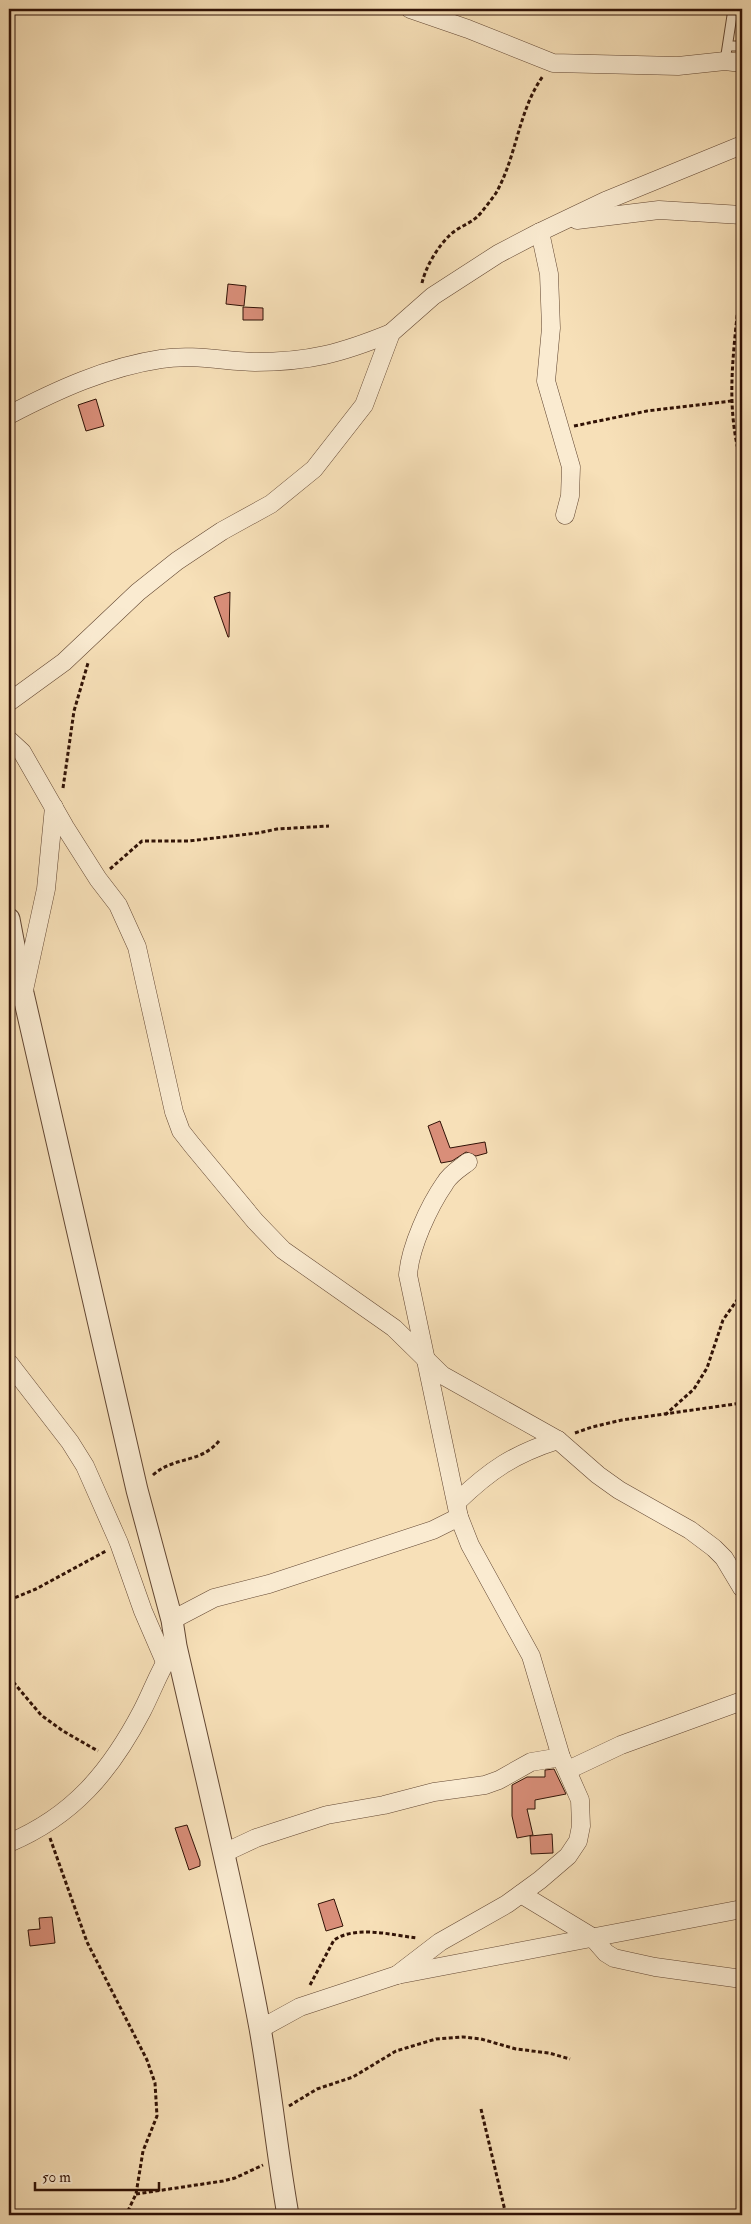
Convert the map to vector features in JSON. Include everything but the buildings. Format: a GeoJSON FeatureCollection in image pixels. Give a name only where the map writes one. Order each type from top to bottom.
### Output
{"type":"FeatureCollection","features":[{"type":"Feature","properties":{"kind":"street"},"geometry":{"type":"LineString","coordinates":[[410,9],[468,29],[553,63],[678,66],[732,57]]}},
{"type":"Feature","properties":{"kind":"street"},"geometry":{"type":"LineString","coordinates":[[9,414],[65,387],[123,367],[163,358],[213,358],[255,362],[314,359],[348,350],[391,333],[433,296],[463,275],[540,232],[605,202],[742,145]]}},
{"type":"Feature","properties":{"kind":"street"},"geometry":{"type":"LineString","coordinates":[[561,222],[659,210],[742,215]]}},
{"type":"Feature","properties":{"kind":"street"},"geometry":{"type":"LineString","coordinates":[[540,232],[549,274],[551,328],[546,381],[562,429],[571,467],[570,496],[565,515]]}},
{"type":"Feature","properties":{"kind":"street"},"geometry":{"type":"LineString","coordinates":[[9,702],[64,662],[138,592],[177,561],[222,531],[271,504],[314,468],[364,405],[391,333]]}},
{"type":"Feature","properties":{"kind":"street"},"geometry":{"type":"LineString","coordinates":[[9,740],[22,752],[98,879],[118,905],[137,947],[174,1112],[181,1131],[236,1200],[283,1250],[394,1328],[427,1362],[455,1383],[558,1440],[598,1475],[619,1490],[690,1530],[714,1548],[724,1558],[742,1588]]}},
{"type":"Feature","properties":{"kind":"street"},"geometry":{"type":"LineString","coordinates":[[23,993],[46,889],[54,807]]}},
{"type":"Feature","properties":{"kind":"street"},"geometry":{"type":"LineString","coordinates":[[9,919],[23,993],[137,1490],[172,1620],[170,1654],[142,1711],[114,1760],[83,1796],[45,1826],[9,1843]]}},
{"type":"Feature","properties":{"kind":"street"},"geometry":{"type":"LineString","coordinates":[[397,1975],[440,1942],[521,1894],[568,1856],[578,1841],[581,1826],[580,1800],[565,1764],[531,1656],[470,1545],[458,1510],[408,1276],[409,1259],[421,1228],[445,1182],[468,1162]]}},
{"type":"Feature","properties":{"kind":"street"},"geometry":{"type":"LineString","coordinates":[[9,1363],[85,1466],[119,1543],[143,1610],[170,1654],[224,1853],[260,2029],[278,2160],[288,2215]]}},
{"type":"Feature","properties":{"kind":"street"},"geometry":{"type":"LineString","coordinates":[[172,1620],[214,1598],[269,1584],[432,1530],[458,1510],[489,1472],[534,1448],[558,1440]]}},
{"type":"Feature","properties":{"kind":"street"},"geometry":{"type":"LineString","coordinates":[[224,1853],[256,1838],[327,1815],[434,1792],[484,1785],[495,1782],[531,1762],[565,1764],[742,1701]]}},
{"type":"Feature","properties":{"kind":"street"},"geometry":{"type":"LineString","coordinates":[[521,1894],[592,1938],[606,1953],[614,1958],[629,1962],[742,1979]]}},
{"type":"Feature","properties":{"kind":"street"},"geometry":{"type":"LineString","coordinates":[[260,2029],[300,2007],[397,1975],[742,1909]]}},
{"type":"Feature","properties":{"kind":"lane"},"geometry":{"type":"LineString","coordinates":[[732,57],[733,9]]}},
{"type":"Feature","properties":{"kind":"lane"},"geometry":{"type":"LineString","coordinates":[[732,57],[742,46]]}},
{"type":"Feature","properties":{"kind":"path"},"geometry":{"type":"LineString","coordinates":[[416,310],[424,277],[436,251],[451,234],[477,217],[496,193],[508,164],[524,111],[534,89],[553,63]]}},
{"type":"Feature","properties":{"kind":"path"},"geometry":{"type":"LineString","coordinates":[[742,276],[732,366],[731,401],[736,443],[742,465]]}},
{"type":"Feature","properties":{"kind":"path"},"geometry":{"type":"LineString","coordinates":[[562,429],[647,411],[731,401]]}},
{"type":"Feature","properties":{"kind":"path"},"geometry":{"type":"LineString","coordinates":[[54,807],[63,788],[74,712],[90,658]]}},
{"type":"Feature","properties":{"kind":"path"},"geometry":{"type":"LineString","coordinates":[[98,879],[142,841],[189,841],[258,833],[276,828],[329,826]]}},
{"type":"Feature","properties":{"kind":"path"},"geometry":{"type":"LineString","coordinates":[[665,1415],[694,1389],[707,1368],[723,1320],[742,1293]]}},
{"type":"Feature","properties":{"kind":"path"},"geometry":{"type":"LineString","coordinates":[[558,1440],[592,1427],[742,1403]]}},
{"type":"Feature","properties":{"kind":"path"},"geometry":{"type":"LineString","coordinates":[[137,1490],[165,1467],[201,1456],[213,1449],[219,1441]]}},
{"type":"Feature","properties":{"kind":"path"},"geometry":{"type":"LineString","coordinates":[[9,1600],[49,1582],[119,1543]]}},
{"type":"Feature","properties":{"kind":"path"},"geometry":{"type":"LineString","coordinates":[[9,1677],[41,1715],[64,1731],[114,1760]]}},
{"type":"Feature","properties":{"kind":"path"},"geometry":{"type":"LineString","coordinates":[[45,1826],[61,1864],[76,1916],[87,1942],[146,2060],[154,2083],[157,2116],[143,2151],[136,2194],[126,2215]]}},
{"type":"Feature","properties":{"kind":"path"},"geometry":{"type":"LineString","coordinates":[[300,2007],[329,1948],[334,1940],[340,1936],[350,1933],[377,1933],[440,1942]]}},
{"type":"Feature","properties":{"kind":"path"},"geometry":{"type":"LineString","coordinates":[[272,2117],[304,2095],[353,2078],[396,2051],[436,2039],[463,2037],[481,2039],[516,2049],[549,2052],[570,2059]]}},
{"type":"Feature","properties":{"kind":"path"},"geometry":{"type":"LineString","coordinates":[[480,2109],[506,2215]]}},
{"type":"Feature","properties":{"kind":"path"},"geometry":{"type":"LineString","coordinates":[[136,2194],[223,2181],[278,2160]]}}]}
